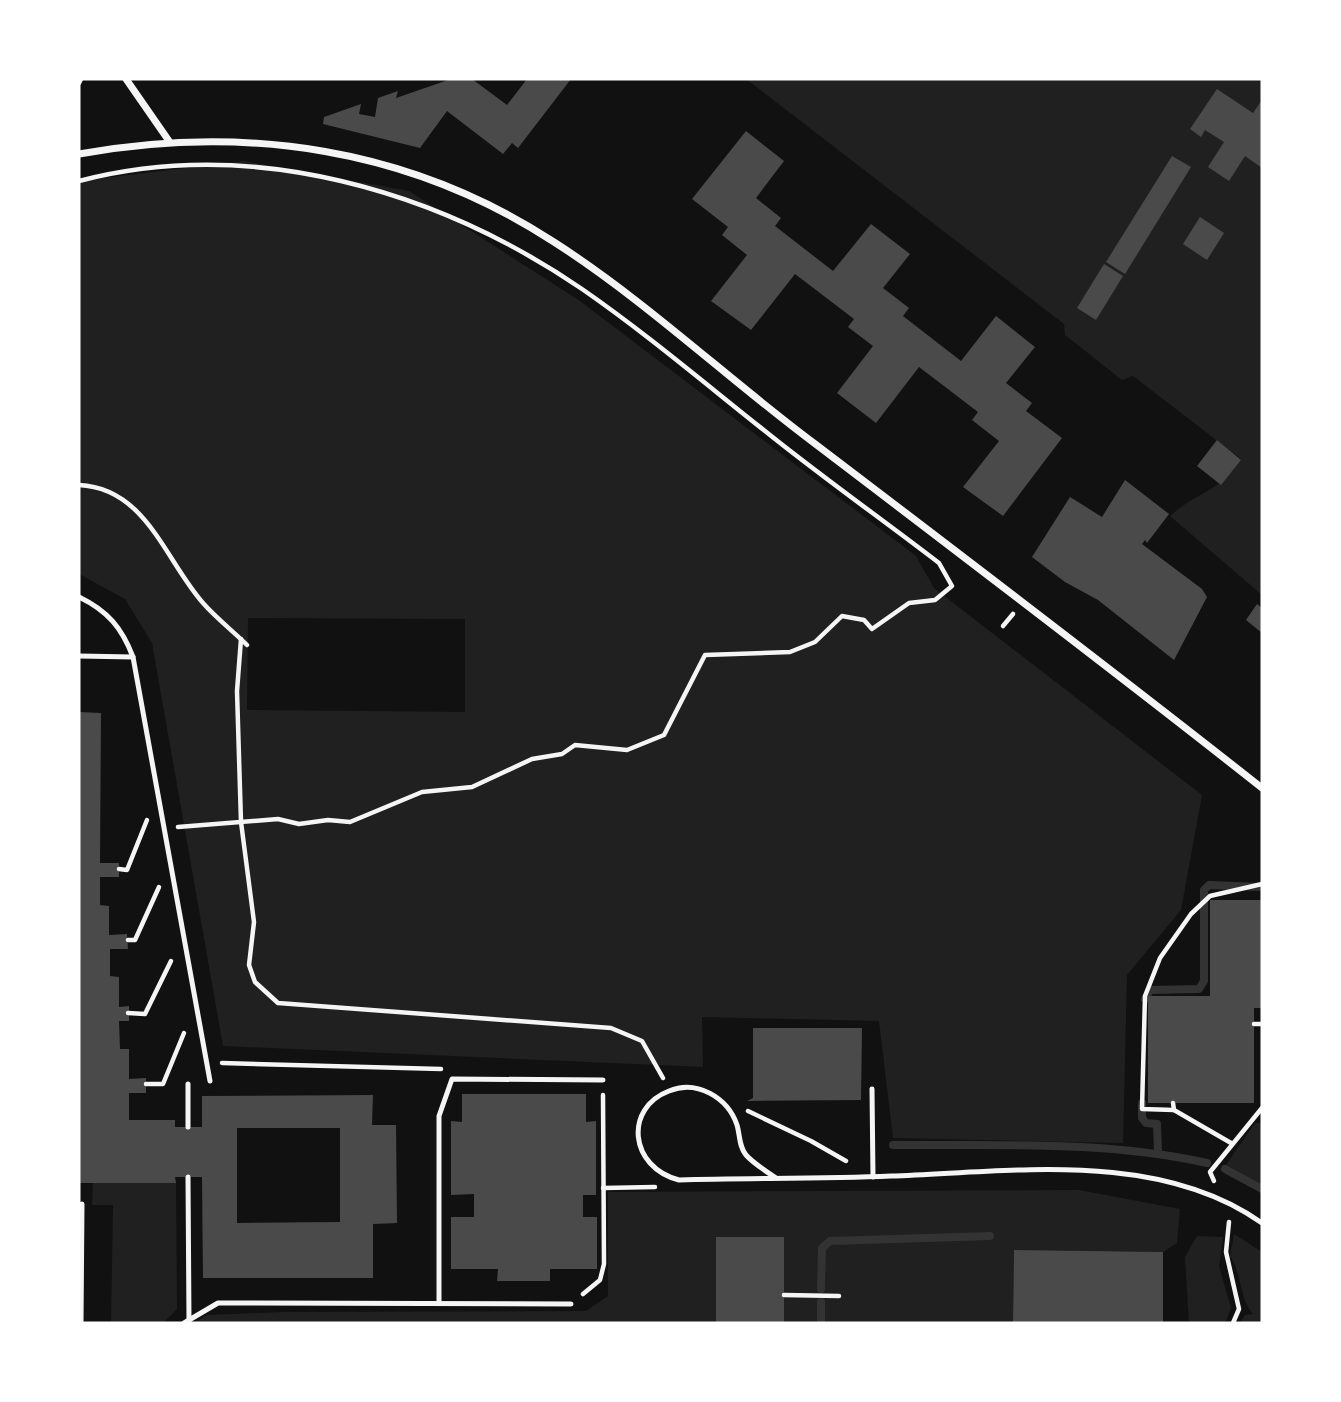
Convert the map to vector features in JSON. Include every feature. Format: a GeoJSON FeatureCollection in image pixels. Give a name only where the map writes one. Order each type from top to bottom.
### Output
{"type":"FeatureCollection","features":[{"type":"Feature","properties":{"kind":"street"},"geometry":{"type":"LineString","coordinates":[[127,79],[169,141]]}},
{"type":"Feature","properties":{"kind":"street"},"geometry":{"type":"LineString","coordinates":[[79,154],[169,141],[241,140],[364,159],[468,196],[555,242],[1262,788]]}},
{"type":"Feature","properties":{"kind":"lane"},"geometry":{"type":"LineString","coordinates":[[79,597],[95,605],[124,632],[133,657],[210,1081]]}},
{"type":"Feature","properties":{"kind":"lane"},"geometry":{"type":"LineString","coordinates":[[79,656],[133,657]]}},
{"type":"Feature","properties":{"kind":"lane"},"geometry":{"type":"LineString","coordinates":[[439,1303],[439,1116],[452,1079],[603,1080]]}},
{"type":"Feature","properties":{"kind":"lane"},"geometry":{"type":"LineString","coordinates":[[188,1084],[188,1127]]}},
{"type":"Feature","properties":{"kind":"lane"},"geometry":{"type":"LineString","coordinates":[[776,1178],[746,1156],[734,1116],[722,1099],[704,1090],[688,1087],[669,1090],[657,1098],[645,1113],[638,1130],[639,1147],[654,1170],[679,1180],[873,1177],[1101,1169],[1157,1180],[1232,1204],[1262,1223]]}},
{"type":"Feature","properties":{"kind":"lane"},"geometry":{"type":"LineString","coordinates":[[872,1089],[873,1177]]}},
{"type":"Feature","properties":{"kind":"lane"},"geometry":{"type":"LineString","coordinates":[[186,1322],[188,1177]]}},
{"type":"Feature","properties":{"kind":"lane"},"geometry":{"type":"LineString","coordinates":[[81,1323],[82,1204]]}},
{"type":"Feature","properties":{"kind":"lane"},"geometry":{"type":"LineString","coordinates":[[186,1322],[218,1303],[571,1304]]}},
{"type":"Feature","properties":{"kind":"path"},"geometry":{"type":"LineString","coordinates":[[79,181],[105,174],[170,166],[249,167],[328,177],[411,199],[488,234],[581,288],[664,350],[782,445],[939,563],[951,586],[935,600],[909,603],[872,628],[864,620],[842,616],[815,642],[790,652],[705,655],[664,735],[627,750],[575,745],[562,754],[532,760],[472,787],[422,792],[350,822],[328,820],[299,824],[278,819],[164,828]]}},
{"type":"Feature","properties":{"kind":"path"},"geometry":{"type":"LineString","coordinates":[[79,485],[102,488],[125,500],[150,526],[203,603],[247,645]]}},
{"type":"Feature","properties":{"kind":"path"},"geometry":{"type":"LineString","coordinates":[[1003,626],[1014,613]]}},
{"type":"Feature","properties":{"kind":"path"},"geometry":{"type":"LineString","coordinates":[[241,639],[237,691],[242,822],[254,922],[249,965],[255,982],[278,1003],[611,1028],[642,1041],[669,1090]]}},
{"type":"Feature","properties":{"kind":"path"},"geometry":{"type":"LineString","coordinates":[[119,869],[127,870],[158,793]]}},
{"type":"Feature","properties":{"kind":"path"},"geometry":{"type":"LineString","coordinates":[[128,940],[135,940],[171,862]]}},
{"type":"Feature","properties":{"kind":"path"},"geometry":{"type":"LineString","coordinates":[[1262,884],[1210,896],[1191,914],[1160,958],[1145,996],[1142,1109],[1174,1110],[1231,1143],[1262,1108]]}},
{"type":"Feature","properties":{"kind":"path"},"geometry":{"type":"LineString","coordinates":[[128,1013],[145,1014],[184,935]]}},
{"type":"Feature","properties":{"kind":"path"},"geometry":{"type":"LineString","coordinates":[[146,1084],[163,1084],[197,1003]]}},
{"type":"Feature","properties":{"kind":"path"},"geometry":{"type":"LineString","coordinates":[[1254,1024],[1262,1024]]}},
{"type":"Feature","properties":{"kind":"path"},"geometry":{"type":"LineString","coordinates":[[207,1062],[444,1069]]}},
{"type":"Feature","properties":{"kind":"path"},"geometry":{"type":"LineString","coordinates":[[571,1304],[600,1280],[604,1264],[603,1080]]}},
{"type":"Feature","properties":{"kind":"path"},"geometry":{"type":"LineString","coordinates":[[722,1099],[811,1140],[873,1177]]}},
{"type":"Feature","properties":{"kind":"path"},"geometry":{"type":"LineString","coordinates":[[1173,1103],[1174,1110]]}},
{"type":"Feature","properties":{"kind":"path"},"geometry":{"type":"LineString","coordinates":[[1229,1221],[1226,1252],[1238,1309],[1233,1323]]}},
{"type":"Feature","properties":{"kind":"path"},"geometry":{"type":"LineString","coordinates":[[784,1295],[839,1296]]}},
{"type":"Feature","properties":{"kind":"shaded area"},"geometry":{"type":"Polygon","coordinates":[[[746,79],[1262,79],[1262,595],[1170,516],[1224,479],[1241,459],[1133,376],[1122,380],[1065,335],[1064,324],[746,79]]]}},
{"type":"Feature","properties":{"kind":"shaded area"},"geometry":{"type":"Polygon","coordinates":[[[244,161],[409,191],[580,301],[916,556],[934,588],[1202,795],[1181,910],[1127,975],[1123,1143],[893,1138],[879,1021],[702,1017],[703,1067],[223,1046],[152,643],[125,599],[79,574],[79,181],[244,161]],[[248,618],[247,710],[465,712],[465,619],[248,618]]]}},
{"type":"Feature","properties":{"kind":"shaded area"},"geometry":{"type":"Polygon","coordinates":[[[1255,1123],[1262,1123],[1262,1185],[1226,1165],[1255,1123]]]}},
{"type":"Feature","properties":{"kind":"shaded area"},"geometry":{"type":"Polygon","coordinates":[[[93,1183],[176,1183],[177,1309],[163,1323],[111,1323],[113,1205],[92,1205],[93,1183]]]}},
{"type":"Feature","properties":{"kind":"shaded area"},"geometry":{"type":"Polygon","coordinates":[[[1079,1190],[1180,1209],[1177,1243],[1163,1252],[1014,1250],[1013,1323],[784,1323],[784,1237],[716,1238],[716,1323],[193,1323],[207,1315],[283,1312],[586,1311],[608,1296],[608,1192],[1079,1190]]]}},
{"type":"Feature","properties":{"kind":"shaded area"},"geometry":{"type":"Polygon","coordinates":[[[1234,1234],[1262,1252],[1262,1323],[1240,1323],[1245,1315],[1253,1314],[1245,1301],[1237,1270],[1230,1256],[1234,1234]]]}},
{"type":"Feature","properties":{"kind":"shaded area"},"geometry":{"type":"Polygon","coordinates":[[[1197,1236],[1223,1237],[1219,1266],[1231,1308],[1225,1323],[1189,1323],[1185,1257],[1197,1236]]]}},
{"type":"Feature","properties":{"kind":"building"},"geometry":{"type":"Polygon","coordinates":[[[451,79],[472,79],[507,105],[527,79],[571,79],[518,148],[512,143],[503,154],[447,111],[420,148],[323,124],[324,117],[361,104],[359,114],[375,117],[378,98],[398,91],[396,98],[451,79]]]}},
{"type":"Feature","properties":{"kind":"building"},"geometry":{"type":"Polygon","coordinates":[[[1217,89],[1253,113],[1262,100],[1262,168],[1245,156],[1229,181],[1208,167],[1224,142],[1205,130],[1201,137],[1190,129],[1217,89]]]}},
{"type":"Feature","properties":{"kind":"building"},"geometry":{"type":"Polygon","coordinates":[[[746,131],[784,161],[756,198],[781,218],[775,226],[833,271],[871,224],[910,254],[883,288],[909,308],[903,316],[961,361],[996,316],[1035,347],[1006,383],[1032,403],[1026,411],[1062,438],[1003,516],[963,487],[999,441],[972,420],[978,412],[919,367],[876,423],[837,393],[873,346],[848,327],[854,319],[795,274],[751,330],[711,301],[747,255],[722,235],[728,227],[692,199],[746,131]]]}},
{"type":"Feature","properties":{"kind":"building"},"geometry":{"type":"Polygon","coordinates":[[[1172,156],[1191,167],[1125,274],[1106,262],[1172,156]]]}},
{"type":"Feature","properties":{"kind":"building"},"geometry":{"type":"Polygon","coordinates":[[[1200,217],[1224,233],[1207,260],[1183,244],[1200,217]]]}},
{"type":"Feature","properties":{"kind":"building"},"geometry":{"type":"Polygon","coordinates":[[[1104,264],[1123,276],[1096,320],[1077,308],[1104,264]]]}},
{"type":"Feature","properties":{"kind":"building"},"geometry":{"type":"Polygon","coordinates":[[[1217,440],[1241,460],[1221,485],[1197,466],[1217,440]]]}},
{"type":"Feature","properties":{"kind":"building"},"geometry":{"type":"Polygon","coordinates":[[[1125,480],[1169,514],[1147,543],[1145,540],[1142,544],[1202,589],[1207,597],[1174,660],[1098,600],[1065,582],[1032,557],[1070,497],[1102,517],[1125,480]]]}},
{"type":"Feature","properties":{"kind":"building"},"geometry":{"type":"Polygon","coordinates":[[[1257,604],[1262,608],[1262,633],[1246,620],[1257,604]]]}},
{"type":"Feature","properties":{"kind":"building"},"geometry":{"type":"Polygon","coordinates":[[[79,712],[101,713],[100,863],[119,863],[119,877],[100,877],[100,905],[109,906],[109,935],[127,934],[128,949],[110,949],[110,976],[119,977],[119,1007],[129,1006],[129,1021],[119,1021],[120,1049],[129,1049],[129,1079],[146,1078],[146,1093],[129,1093],[129,1120],[175,1120],[175,1127],[202,1127],[202,1096],[373,1095],[372,1125],[396,1125],[397,1223],[373,1224],[373,1278],[203,1278],[202,1177],[175,1177],[176,1183],[79,1183],[79,712]],[[237,1128],[237,1223],[340,1222],[340,1128],[237,1128]]]}},
{"type":"Feature","properties":{"kind":"building"},"geometry":{"type":"Polygon","coordinates":[[[1210,900],[1262,900],[1262,1008],[1254,1008],[1254,1103],[1148,1103],[1148,996],[1210,996],[1210,900]]]}},
{"type":"Feature","properties":{"kind":"building"},"geometry":{"type":"Polygon","coordinates":[[[753,1028],[862,1028],[861,1100],[747,1101],[753,1098],[753,1028]]]}},
{"type":"Feature","properties":{"kind":"building"},"geometry":{"type":"Polygon","coordinates":[[[462,1094],[586,1094],[586,1122],[596,1121],[596,1195],[583,1195],[583,1217],[597,1217],[597,1269],[550,1269],[550,1281],[497,1281],[498,1269],[451,1269],[451,1217],[474,1217],[474,1194],[451,1195],[451,1121],[462,1122],[462,1094]]]}},
{"type":"Feature","properties":{"kind":"building"},"geometry":{"type":"Polygon","coordinates":[[[716,1237],[784,1237],[784,1323],[716,1323],[716,1237]]]}},
{"type":"Feature","properties":{"kind":"building"},"geometry":{"type":"Polygon","coordinates":[[[1014,1250],[1163,1252],[1163,1323],[1013,1323],[1014,1250]]]}},
{"type":"Feature","properties":{"kind":"waterway"},"geometry":{"type":"LineString","coordinates":[[1145,999],[1150,990],[1199,989],[1204,981],[1204,890],[1209,885],[1262,887]]}},
{"type":"Feature","properties":{"kind":"waterway"},"geometry":{"type":"LineString","coordinates":[[1142,1103],[1142,1118],[1146,1123],[1157,1124],[1158,1153]]}},
{"type":"Feature","properties":{"kind":"waterway"},"geometry":{"type":"LineString","coordinates":[[893,1145],[1090,1147],[1207,1163]]}},
{"type":"Feature","properties":{"kind":"waterway"},"geometry":{"type":"LineString","coordinates":[[1225,1169],[1262,1189]]}},
{"type":"Feature","properties":{"kind":"waterway"},"geometry":{"type":"LineString","coordinates":[[821,1289],[822,1248],[830,1241],[990,1236]]}},
{"type":"Feature","properties":{"kind":"waterway"},"geometry":{"type":"LineString","coordinates":[[821,1302],[821,1323]]}}]}
